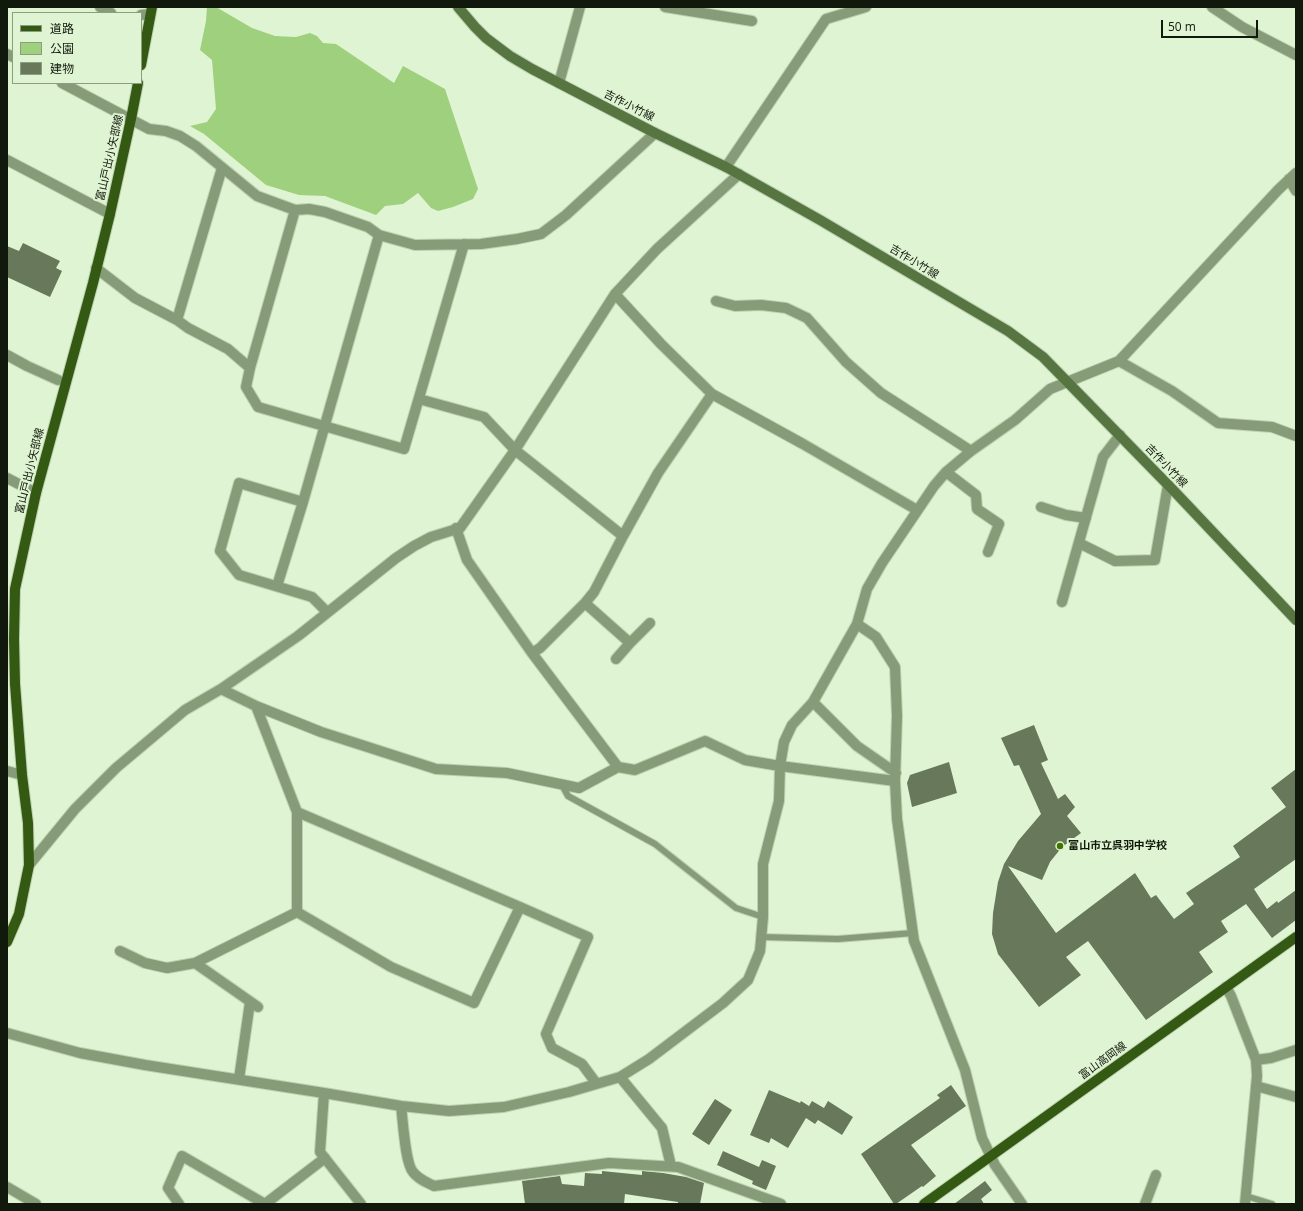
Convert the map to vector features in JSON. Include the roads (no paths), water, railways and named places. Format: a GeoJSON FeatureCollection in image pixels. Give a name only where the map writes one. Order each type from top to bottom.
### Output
{"type":"FeatureCollection","features":[{"type":"Feature","properties":{"kind":"main road","name":"吉作小竹線"},"geometry":{"type":"LineString","coordinates":[[458,7],[475,28],[498,48],[532,69],[655,133],[739,174],[1008,331],[1043,357],[1068,382],[1296,620]]}},
{"type":"Feature","properties":{"kind":"main road"},"geometry":{"type":"LineString","coordinates":[[142,57],[148,12]]}},
{"type":"Feature","properties":{"kind":"main road","name":"富山戸出小矢部線"},"geometry":{"type":"LineString","coordinates":[[7,942],[19,914],[29,865],[28,823],[22,775],[15,684],[15,589],[36,493],[110,214],[138,84]]}},
{"type":"Feature","properties":{"kind":"main road","name":"富山高岡線"},"geometry":{"type":"LineString","coordinates":[[924,1204],[1296,937]]}},
{"type":"Feature","properties":{"kind":"street"},"geometry":{"type":"LineString","coordinates":[[100,7],[109,12]]}},
{"type":"Feature","properties":{"kind":"street"},"geometry":{"type":"LineString","coordinates":[[559,83],[580,7]]}},
{"type":"Feature","properties":{"kind":"street"},"geometry":{"type":"LineString","coordinates":[[665,7],[752,21]]}},
{"type":"Feature","properties":{"kind":"street"},"geometry":{"type":"LineString","coordinates":[[726,167],[826,19],[866,7]]}},
{"type":"Feature","properties":{"kind":"street"},"geometry":{"type":"LineString","coordinates":[[1212,7],[1242,27],[1296,55]]}},
{"type":"Feature","properties":{"kind":"street"},"geometry":{"type":"LineString","coordinates":[[64,84],[149,129],[166,130],[180,136],[196,146],[257,196],[295,210],[309,209],[325,212],[368,228],[379,235],[416,245],[481,244],[541,234],[566,215],[655,133]]}},
{"type":"Feature","properties":{"kind":"street"},"geometry":{"type":"LineString","coordinates":[[7,160],[110,214]]}},
{"type":"Feature","properties":{"kind":"street"},"geometry":{"type":"LineString","coordinates":[[177,320],[222,168]]}},
{"type":"Feature","properties":{"kind":"street"},"geometry":{"type":"LineString","coordinates":[[29,865],[75,809],[116,768],[185,710],[221,689],[298,636],[396,558],[414,546],[431,537],[460,528],[515,450],[615,294],[657,249],[739,174]]}},
{"type":"Feature","properties":{"kind":"street"},"geometry":{"type":"LineString","coordinates":[[1292,176],[1296,191]]}},
{"type":"Feature","properties":{"kind":"street"},"geometry":{"type":"LineString","coordinates":[[7,1033],[80,1053],[401,1106],[449,1111],[504,1107],[569,1092],[620,1077],[655,1054],[723,1003],[748,980],[760,951],[763,917],[763,864],[779,801],[780,766],[784,742],[792,725],[813,702],[857,624],[867,589],[882,563],[917,510],[946,472],[971,451],[1015,420],[1050,389],[1119,361],[1292,176]]}},
{"type":"Feature","properties":{"kind":"street"},"geometry":{"type":"LineString","coordinates":[[295,210],[250,368],[246,387],[258,406],[404,449],[464,244]]}},
{"type":"Feature","properties":{"kind":"street"},"geometry":{"type":"LineString","coordinates":[[277,586],[303,502],[379,235]]}},
{"type":"Feature","properties":{"kind":"street"},"geometry":{"type":"LineString","coordinates":[[96,268],[135,298],[228,349],[250,368]]}},
{"type":"Feature","properties":{"kind":"street"},"geometry":{"type":"LineString","coordinates":[[615,294],[661,344],[712,394],[803,444],[917,510]]}},
{"type":"Feature","properties":{"kind":"street"},"geometry":{"type":"LineString","coordinates":[[716,301],[736,306],[761,305],[786,308],[807,318],[846,362],[881,393],[971,451]]}},
{"type":"Feature","properties":{"kind":"street"},"geometry":{"type":"LineString","coordinates":[[7,354],[27,366],[58,380]]}},
{"type":"Feature","properties":{"kind":"street"},"geometry":{"type":"LineString","coordinates":[[1119,361],[1172,391],[1218,423],[1272,427],[1296,436]]}},
{"type":"Feature","properties":{"kind":"street"},"geometry":{"type":"LineString","coordinates":[[532,653],[540,648],[594,592],[658,473],[712,394]]}},
{"type":"Feature","properties":{"kind":"street"},"geometry":{"type":"LineString","coordinates":[[419,399],[484,418],[515,450],[623,536]]}},
{"type":"Feature","properties":{"kind":"street"},"geometry":{"type":"LineString","coordinates":[[1062,602],[1103,458],[1120,435]]}},
{"type":"Feature","properties":{"kind":"street"},"geometry":{"type":"LineString","coordinates":[[946,472],[976,495],[977,509],[998,524],[988,552]]}},
{"type":"Feature","properties":{"kind":"street"},"geometry":{"type":"LineString","coordinates":[[7,478],[36,493]]}},
{"type":"Feature","properties":{"kind":"street"},"geometry":{"type":"LineString","coordinates":[[303,502],[239,483],[220,551],[239,575],[312,597],[327,612]]}},
{"type":"Feature","properties":{"kind":"street"},"geometry":{"type":"LineString","coordinates":[[1079,543],[1115,560],[1155,560],[1168,485]]}},
{"type":"Feature","properties":{"kind":"street"},"geometry":{"type":"LineString","coordinates":[[1041,507],[1066,516],[1086,518]]}},
{"type":"Feature","properties":{"kind":"street"},"geometry":{"type":"LineString","coordinates":[[456,528],[467,560],[532,653],[618,767]]}},
{"type":"Feature","properties":{"kind":"street"},"geometry":{"type":"LineString","coordinates":[[585,603],[630,643]]}},
{"type":"Feature","properties":{"kind":"street"},"geometry":{"type":"LineString","coordinates":[[616,660],[650,623]]}},
{"type":"Feature","properties":{"kind":"street"},"geometry":{"type":"LineString","coordinates":[[857,624],[876,637],[895,667],[898,716],[896,777],[897,819],[914,941],[965,1070],[982,1138],[995,1165],[1022,1204]]}},
{"type":"Feature","properties":{"kind":"street"},"geometry":{"type":"LineString","coordinates":[[221,689],[256,706],[321,732],[436,769],[507,773],[579,788],[618,767],[635,770],[705,741],[745,760],[780,766],[896,777]]}},
{"type":"Feature","properties":{"kind":"street"},"geometry":{"type":"LineString","coordinates":[[813,702],[857,746],[896,777]]}},
{"type":"Feature","properties":{"kind":"street"},"geometry":{"type":"LineString","coordinates":[[256,706],[297,812],[297,912]]}},
{"type":"Feature","properties":{"kind":"street"},"geometry":{"type":"LineString","coordinates":[[7,771],[22,775]]}},
{"type":"Feature","properties":{"kind":"street"},"geometry":{"type":"LineString","coordinates":[[297,812],[588,937],[546,1034],[552,1048],[582,1064],[596,1084]]}},
{"type":"Feature","properties":{"kind":"street"},"geometry":{"type":"LineString","coordinates":[[297,912],[391,967],[474,1003],[520,907]]}},
{"type":"Feature","properties":{"kind":"street"},"geometry":{"type":"LineString","coordinates":[[120,951],[145,963],[167,968],[195,963],[297,912]]}},
{"type":"Feature","properties":{"kind":"street"},"geometry":{"type":"LineString","coordinates":[[195,963],[254,1004],[239,1079]]}},
{"type":"Feature","properties":{"kind":"street"},"geometry":{"type":"LineString","coordinates":[[1226,987],[1231,996],[1256,1060],[1256,1086],[1246,1200]]}},
{"type":"Feature","properties":{"kind":"street"},"geometry":{"type":"LineString","coordinates":[[1256,1060],[1271,1058],[1296,1050]]}},
{"type":"Feature","properties":{"kind":"street"},"geometry":{"type":"LineString","coordinates":[[620,1077],[662,1128],[671,1166]]}},
{"type":"Feature","properties":{"kind":"street"},"geometry":{"type":"LineString","coordinates":[[1256,1086],[1296,1097]]}},
{"type":"Feature","properties":{"kind":"street"},"geometry":{"type":"LineString","coordinates":[[324,1093],[320,1152],[361,1204]]}},
{"type":"Feature","properties":{"kind":"street"},"geometry":{"type":"LineString","coordinates":[[401,1106],[408,1158],[412,1171],[422,1180],[434,1186],[608,1163],[671,1166],[678,1167],[781,1204]]}},
{"type":"Feature","properties":{"kind":"street"},"geometry":{"type":"LineString","coordinates":[[178,1204],[168,1188],[182,1156],[265,1204],[325,1158]]}},
{"type":"Feature","properties":{"kind":"street"},"geometry":{"type":"LineString","coordinates":[[1145,1204],[1156,1175]]}},
{"type":"Feature","properties":{"kind":"street"},"geometry":{"type":"LineString","coordinates":[[7,1187],[36,1204]]}},
{"type":"Feature","properties":{"kind":"lane"},"geometry":{"type":"LineString","coordinates":[[562,785],[568,796],[655,844],[736,908],[763,917]]}},
{"type":"Feature","properties":{"kind":"lane"},"geometry":{"type":"LineString","coordinates":[[761,937],[838,938],[913,933]]}},
{"type":"Feature","properties":{"kind":"lane"},"geometry":{"type":"LineString","coordinates":[[1246,1200],[1272,1204]]}},
{"type":"Feature","properties":{"kind":"place","name":"富山市立呉羽中学校"},"geometry":{"type":"Point","coordinates":[1060,846]}}]}
